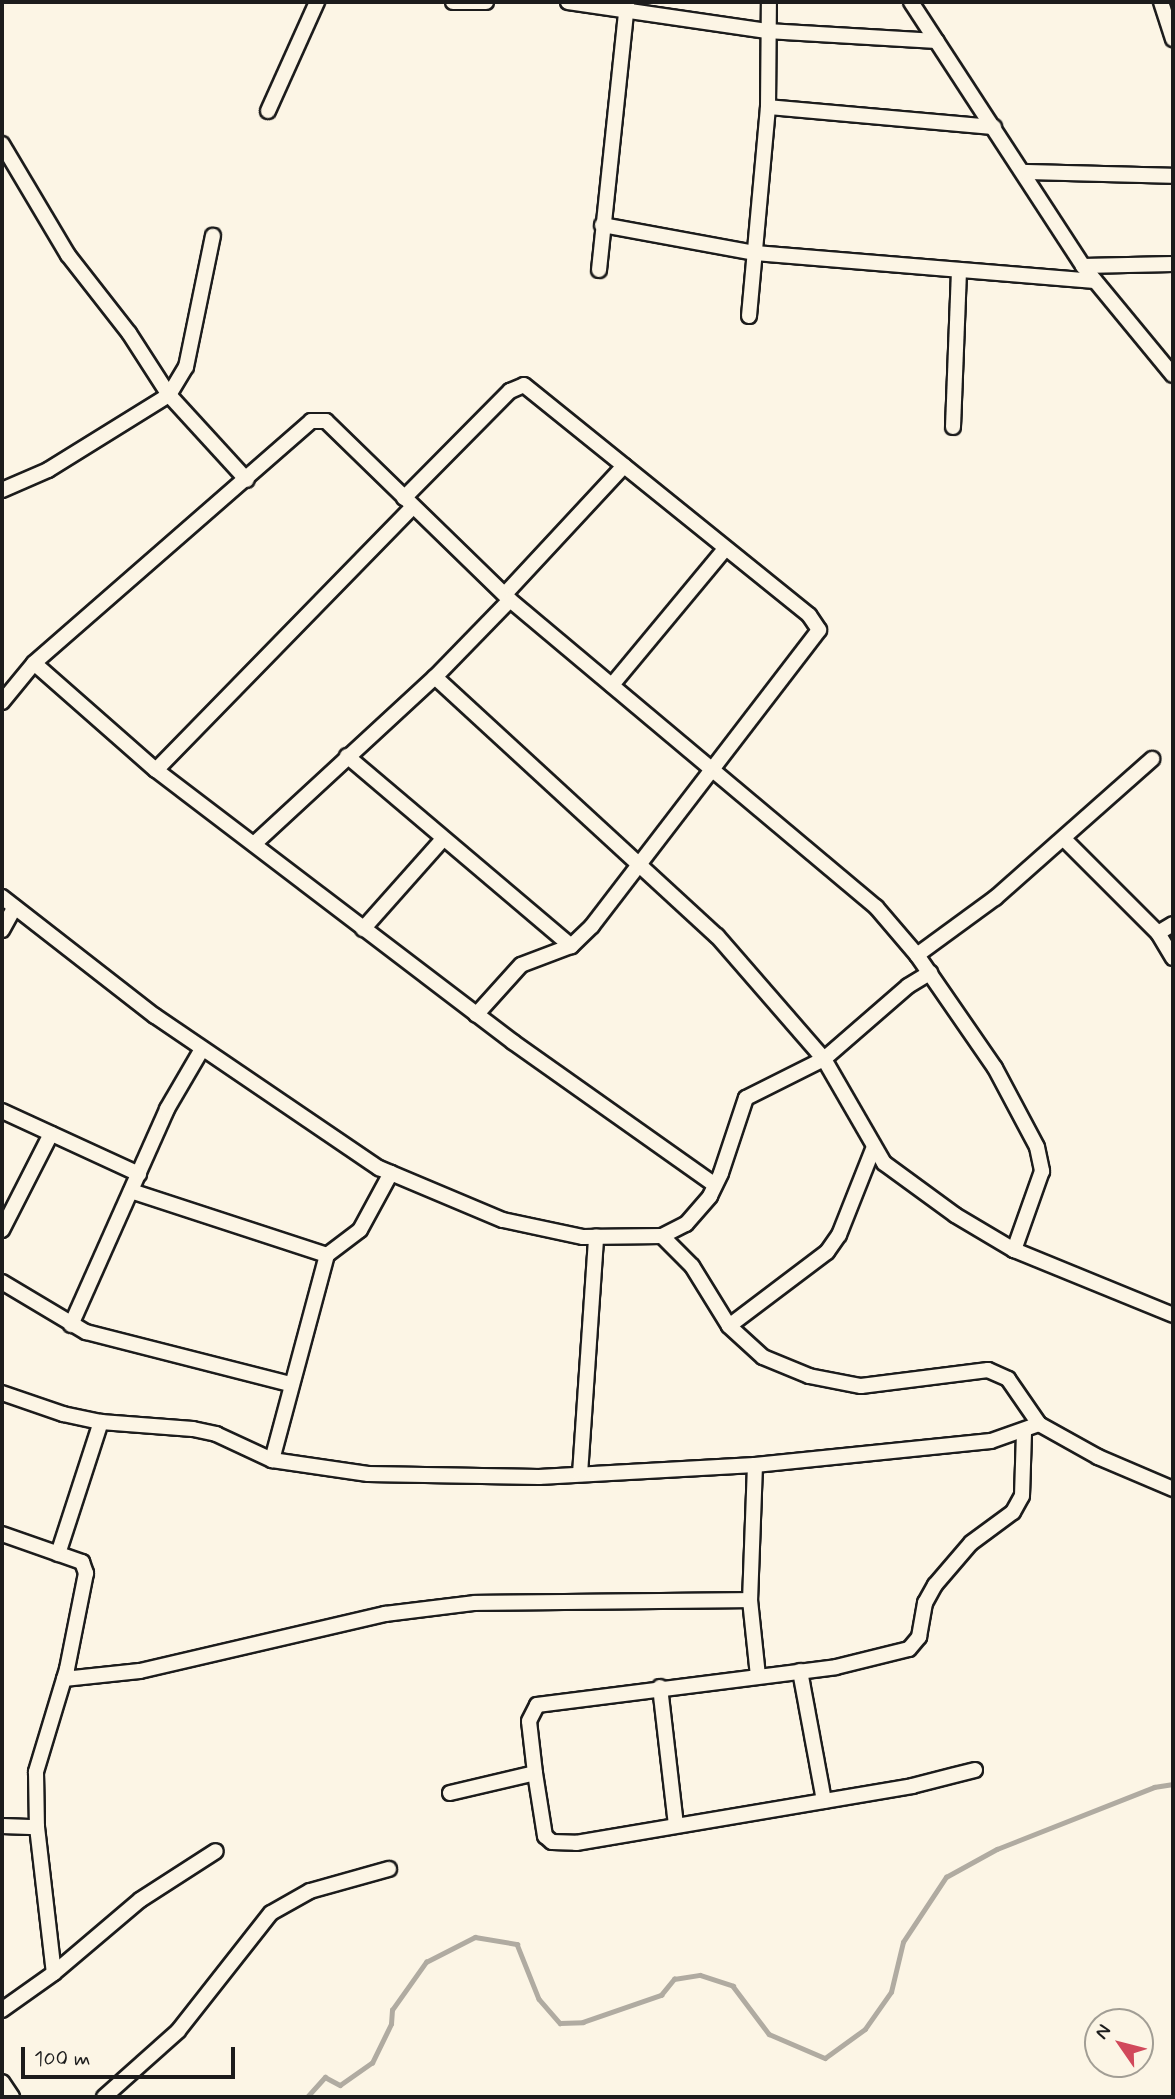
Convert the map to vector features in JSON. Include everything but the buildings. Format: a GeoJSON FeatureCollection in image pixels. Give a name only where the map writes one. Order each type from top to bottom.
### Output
{"type":"FeatureCollection","features":[{"type":"Feature","properties":{"kind":"street"},"geometry":{"type":"LineString","coordinates":[[268,111],[317,2]]}},
{"type":"Feature","properties":{"kind":"street"},"geometry":{"type":"LineString","coordinates":[[453,2],[486,2]]}},
{"type":"Feature","properties":{"kind":"street"},"geometry":{"type":"LineString","coordinates":[[568,2],[627,6],[767,31],[937,41]]}},
{"type":"Feature","properties":{"kind":"street"},"geometry":{"type":"LineString","coordinates":[[749,316],[768,107],[769,2]]}},
{"type":"Feature","properties":{"kind":"street"},"geometry":{"type":"LineString","coordinates":[[911,2],[1025,172],[1083,266],[1172,372]]}},
{"type":"Feature","properties":{"kind":"street"},"geometry":{"type":"LineString","coordinates":[[1161,2],[1173,39]]}},
{"type":"Feature","properties":{"kind":"street"},"geometry":{"type":"LineString","coordinates":[[599,270],[627,6]]}},
{"type":"Feature","properties":{"kind":"street"},"geometry":{"type":"LineString","coordinates":[[768,107],[994,127]]}},
{"type":"Feature","properties":{"kind":"street"},"geometry":{"type":"LineString","coordinates":[[2,145],[68,255],[129,332],[169,395],[247,481]]}},
{"type":"Feature","properties":{"kind":"street"},"geometry":{"type":"LineString","coordinates":[[1025,172],[1173,176]]}},
{"type":"Feature","properties":{"kind":"street"},"geometry":{"type":"LineString","coordinates":[[602,225],[755,253],[1095,281]]}},
{"type":"Feature","properties":{"kind":"street"},"geometry":{"type":"LineString","coordinates":[[2,490],[48,470],[169,395],[186,367],[213,236]]}},
{"type":"Feature","properties":{"kind":"street"},"geometry":{"type":"LineString","coordinates":[[1083,266],[1173,264]]}},
{"type":"Feature","properties":{"kind":"street"},"geometry":{"type":"LineString","coordinates":[[953,427],[959,270]]}},
{"type":"Feature","properties":{"kind":"street"},"geometry":{"type":"LineString","coordinates":[[156,770],[519,385],[529,388],[809,615],[819,630],[812,645],[710,768],[653,842],[641,867],[571,946],[521,965],[476,1015]]}},
{"type":"Feature","properties":{"kind":"street"},"geometry":{"type":"LineString","coordinates":[[2,702],[34,663],[247,481],[312,421],[321,420],[332,425],[507,597],[876,907],[917,955],[995,1068],[1037,1147],[1042,1171],[1014,1250]]}},
{"type":"Feature","properties":{"kind":"street"},"geometry":{"type":"LineString","coordinates":[[254,844],[435,677],[624,466]]}},
{"type":"Feature","properties":{"kind":"street"},"geometry":{"type":"LineString","coordinates":[[612,685],[725,549]]}},
{"type":"Feature","properties":{"kind":"street"},"geometry":{"type":"LineString","coordinates":[[34,663],[156,770],[363,929],[476,1015],[715,1185]]}},
{"type":"Feature","properties":{"kind":"street"},"geometry":{"type":"LineString","coordinates":[[435,677],[717,936],[824,1059],[859,1114],[873,1149],[904,1179],[1014,1250],[1173,1315]]}},
{"type":"Feature","properties":{"kind":"street"},"geometry":{"type":"LineString","coordinates":[[347,756],[442,840],[571,946]]}},
{"type":"Feature","properties":{"kind":"street"},"geometry":{"type":"LineString","coordinates":[[917,955],[995,898],[1152,759]]}},
{"type":"Feature","properties":{"kind":"street"},"geometry":{"type":"LineString","coordinates":[[1064,839],[1158,933],[1173,958]]}},
{"type":"Feature","properties":{"kind":"street"},"geometry":{"type":"LineString","coordinates":[[363,929],[442,840]]}},
{"type":"Feature","properties":{"kind":"street"},"geometry":{"type":"LineString","coordinates":[[2,897],[202,1049],[391,1172],[503,1220],[596,1237],[662,1236],[686,1224],[715,1185],[746,1098],[824,1059],[908,986],[930,973]]}},
{"type":"Feature","properties":{"kind":"street"},"geometry":{"type":"LineString","coordinates":[[2,930],[15,907]]}},
{"type":"Feature","properties":{"kind":"street"},"geometry":{"type":"LineString","coordinates":[[1158,933],[1173,924]]}},
{"type":"Feature","properties":{"kind":"street"},"geometry":{"type":"LineString","coordinates":[[71,1325],[167,1109],[202,1049]]}},
{"type":"Feature","properties":{"kind":"street"},"geometry":{"type":"LineString","coordinates":[[2,1111],[139,1174]]}},
{"type":"Feature","properties":{"kind":"street"},"geometry":{"type":"LineString","coordinates":[[2,1230],[51,1134]]}},
{"type":"Feature","properties":{"kind":"street"},"geometry":{"type":"LineString","coordinates":[[729,1326],[827,1252],[839,1236],[873,1149]]}},
{"type":"Feature","properties":{"kind":"street"},"geometry":{"type":"LineString","coordinates":[[272,1460],[290,1384],[327,1255],[360,1230],[391,1172]]}},
{"type":"Feature","properties":{"kind":"street"},"geometry":{"type":"LineString","coordinates":[[131,1191],[327,1255]]}},
{"type":"Feature","properties":{"kind":"street"},"geometry":{"type":"LineString","coordinates":[[662,1236],[692,1266],[729,1326],[763,1357],[809,1376],[861,1386],[988,1370],[1008,1379],[1039,1424],[1098,1457],[1173,1489]]}},
{"type":"Feature","properties":{"kind":"street"},"geometry":{"type":"LineString","coordinates":[[580,1474],[596,1237]]}},
{"type":"Feature","properties":{"kind":"street"},"geometry":{"type":"LineString","coordinates":[[2,1282],[71,1325],[135,1346],[290,1384]]}},
{"type":"Feature","properties":{"kind":"street"},"geometry":{"type":"LineString","coordinates":[[2,1393],[101,1422],[216,1434],[272,1460],[368,1474],[580,1474],[755,1465],[890,1454],[991,1441],[1024,1432],[1039,1424]]}},
{"type":"Feature","properties":{"kind":"street"},"geometry":{"type":"LineString","coordinates":[[58,1554],[101,1422]]}},
{"type":"Feature","properties":{"kind":"street"},"geometry":{"type":"LineString","coordinates":[[975,1770],[824,1801],[619,1837],[552,1842],[543,1833],[529,1721],[537,1705],[800,1671],[892,1656],[916,1645],[934,1585],[971,1543],[1003,1524],[1018,1504],[1024,1471],[1024,1432]]}},
{"type":"Feature","properties":{"kind":"street"},"geometry":{"type":"LineString","coordinates":[[755,1465],[750,1600],[758,1676]]}},
{"type":"Feature","properties":{"kind":"street"},"geometry":{"type":"LineString","coordinates":[[2,1534],[82,1562],[86,1573],[65,1679],[36,1772],[37,1827],[54,1973]]}},
{"type":"Feature","properties":{"kind":"street"},"geometry":{"type":"LineString","coordinates":[[65,1679],[140,1671],[385,1614],[475,1603],[750,1600]]}},
{"type":"Feature","properties":{"kind":"street"},"geometry":{"type":"LineString","coordinates":[[800,1671],[824,1801]]}},
{"type":"Feature","properties":{"kind":"street"},"geometry":{"type":"LineString","coordinates":[[660,1687],[676,1825]]}},
{"type":"Feature","properties":{"kind":"street"},"geometry":{"type":"LineString","coordinates":[[450,1793],[534,1773]]}},
{"type":"Feature","properties":{"kind":"street"},"geometry":{"type":"LineString","coordinates":[[2,1826],[37,1827]]}},
{"type":"Feature","properties":{"kind":"street"},"geometry":{"type":"LineString","coordinates":[[2,2010],[54,1973],[140,1900],[216,1851]]}},
{"type":"Feature","properties":{"kind":"street"},"geometry":{"type":"LineString","coordinates":[[104,2097],[178,2031],[271,1913],[310,1891],[389,1869]]}},
{"type":"Feature","properties":{"kind":"street"},"geometry":{"type":"LineString","coordinates":[[2,2082],[12,2097]]}},
{"type":"Feature","properties":{"kind":"waterway"},"geometry":{"type":"LineString","coordinates":[[307,2097],[325,2077],[340,2085],[372,2063],[391,2024],[392,2010],[426,1962],[475,1937],[517,1944],[539,1999],[560,2023],[583,2022],[661,1995],[674,1979],[700,1975],[733,1986],[769,2034],[825,2058],[865,2029],[891,1992],[903,1942],[946,1877],[997,1849],[1154,1787],[1173,1784]]}}]}
